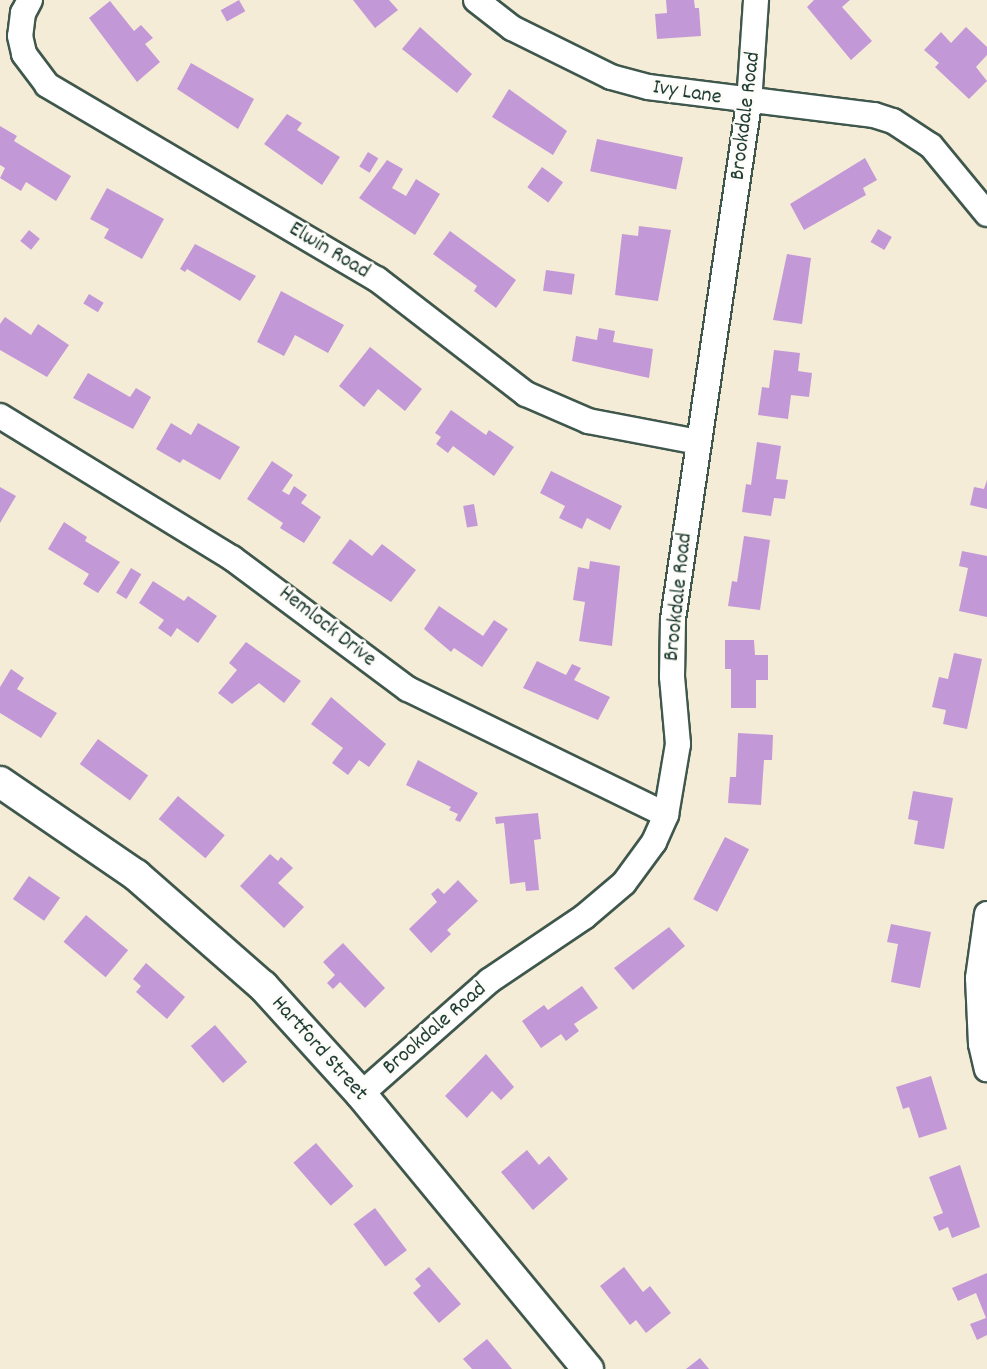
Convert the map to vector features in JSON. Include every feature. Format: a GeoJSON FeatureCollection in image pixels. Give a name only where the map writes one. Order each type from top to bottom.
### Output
{"type":"FeatureCollection","features":[{"type":"Feature","properties":{"kind":"street","name":"Elwin Road"},"geometry":{"type":"LineString","coordinates":[[30,0],[23,13],[22,45],[33,70],[47,85],[377,279],[526,394],[588,421],[698,442]]}},
{"type":"Feature","properties":{"kind":"street","name":"Ivy Lane"},"geometry":{"type":"LineString","coordinates":[[476,0],[512,28],[611,77],[648,87],[749,103],[874,115],[893,121],[931,146],[987,214]]}},
{"type":"Feature","properties":{"kind":"street","name":"Brookdale Road"},"geometry":{"type":"LineString","coordinates":[[361,1094],[489,981],[612,895],[641,862],[666,815],[678,744],[672,676],[673,619],[749,103],[756,0]]}},
{"type":"Feature","properties":{"kind":"street","name":"Hemlock Drive"},"geometry":{"type":"LineString","coordinates":[[0,416],[232,558],[416,694],[666,815]]}},
{"type":"Feature","properties":{"kind":"street","name":"Hartford Street"},"geometry":{"type":"LineString","coordinates":[[0,782],[102,848],[205,932],[263,986],[361,1094],[588,1369]]}},
{"type":"Feature","properties":{"kind":"street"},"geometry":{"type":"LineString","coordinates":[[987,914],[978,978],[981,1044],[987,1069]]}},
{"type":"Feature","properties":{"kind":"building"},"geometry":{"type":"Polygon","coordinates":[[[239,0],[245,11],[227,22],[221,10],[239,0]]]}},
{"type":"Feature","properties":{"kind":"building"},"geometry":{"type":"Polygon","coordinates":[[[353,0],[389,0],[398,10],[375,28],[353,0]]]}},
{"type":"Feature","properties":{"kind":"building"},"geometry":{"type":"Polygon","coordinates":[[[666,0],[694,0],[695,8],[699,8],[701,36],[657,39],[655,14],[667,13],[666,0]]]}},
{"type":"Feature","properties":{"kind":"building"},"geometry":{"type":"Polygon","coordinates":[[[814,0],[850,0],[842,7],[872,41],[851,60],[807,7],[814,0]]]}},
{"type":"Feature","properties":{"kind":"building"},"geometry":{"type":"Polygon","coordinates":[[[110,1],[134,31],[141,25],[153,38],[145,44],[160,62],[137,82],[89,18],[110,1]]]}},
{"type":"Feature","properties":{"kind":"building"},"geometry":{"type":"Polygon","coordinates":[[[420,27],[472,74],[457,93],[402,49],[420,27]]]}},
{"type":"Feature","properties":{"kind":"building"},"geometry":{"type":"Polygon","coordinates":[[[966,27],[987,47],[987,55],[976,67],[987,81],[969,99],[935,67],[939,63],[924,50],[941,32],[951,43],[966,27]]]}},
{"type":"Feature","properties":{"kind":"building"},"geometry":{"type":"Polygon","coordinates":[[[191,63],[254,99],[238,129],[177,89],[191,63]]]}},
{"type":"Feature","properties":{"kind":"building"},"geometry":{"type":"Polygon","coordinates":[[[509,89],[567,131],[553,155],[492,117],[509,89]]]}},
{"type":"Feature","properties":{"kind":"building"},"geometry":{"type":"Polygon","coordinates":[[[287,114],[302,123],[297,130],[340,157],[322,185],[264,144],[287,114]]]}},
{"type":"Feature","properties":{"kind":"building"},"geometry":{"type":"Polygon","coordinates":[[[0,126],[17,136],[14,141],[71,176],[56,201],[26,182],[21,191],[0,178],[5,168],[0,165],[0,126]]]}},
{"type":"Feature","properties":{"kind":"building"},"geometry":{"type":"Polygon","coordinates":[[[597,139],[683,157],[676,190],[590,171],[597,139]]]}},
{"type":"Feature","properties":{"kind":"building"},"geometry":{"type":"Polygon","coordinates":[[[368,152],[378,158],[370,173],[359,167],[368,152]]]}},
{"type":"Feature","properties":{"kind":"building"},"geometry":{"type":"Polygon","coordinates":[[[865,158],[877,180],[863,188],[866,195],[804,230],[790,204],[865,158]]]}},
{"type":"Feature","properties":{"kind":"building"},"geometry":{"type":"Polygon","coordinates":[[[387,160],[403,169],[392,188],[406,196],[416,179],[440,194],[415,235],[359,198],[387,160]]]}},
{"type":"Feature","properties":{"kind":"building"},"geometry":{"type":"Polygon","coordinates":[[[542,167],[563,182],[548,203],[527,187],[542,167]]]}},
{"type":"Feature","properties":{"kind":"building"},"geometry":{"type":"Polygon","coordinates":[[[107,188],[164,219],[142,259],[104,238],[109,229],[90,219],[107,188]]]}},
{"type":"Feature","properties":{"kind":"building"},"geometry":{"type":"Polygon","coordinates":[[[639,226],[671,230],[658,301],[615,295],[622,234],[638,236],[639,226]]]}},
{"type":"Feature","properties":{"kind":"building"},"geometry":{"type":"Polygon","coordinates":[[[878,229],[892,237],[884,250],[870,242],[878,229]]]}},
{"type":"Feature","properties":{"kind":"building"},"geometry":{"type":"Polygon","coordinates":[[[29,230],[40,239],[31,250],[20,241],[29,230]]]}},
{"type":"Feature","properties":{"kind":"building"},"geometry":{"type":"Polygon","coordinates":[[[450,231],[516,280],[496,308],[474,291],[477,286],[433,254],[450,231]]]}},
{"type":"Feature","properties":{"kind":"building"},"geometry":{"type":"Polygon","coordinates":[[[195,244],[256,276],[240,301],[187,269],[185,272],[180,269],[195,244]]]}},
{"type":"Feature","properties":{"kind":"building"},"geometry":{"type":"Polygon","coordinates":[[[787,254],[811,258],[802,324],[773,320],[787,254]]]}},
{"type":"Feature","properties":{"kind":"building"},"geometry":{"type":"Polygon","coordinates":[[[546,270],[575,274],[572,295],[543,291],[546,270]]]}},
{"type":"Feature","properties":{"kind":"building"},"geometry":{"type":"Polygon","coordinates":[[[281,291],[344,325],[328,353],[295,335],[284,356],[257,342],[281,291]]]}},
{"type":"Feature","properties":{"kind":"building"},"geometry":{"type":"Polygon","coordinates":[[[89,294],[104,303],[98,312],[83,303],[89,294]]]}},
{"type":"Feature","properties":{"kind":"building"},"geometry":{"type":"Polygon","coordinates":[[[5,317],[31,335],[38,324],[69,345],[47,377],[0,350],[0,324],[5,317]]]}},
{"type":"Feature","properties":{"kind":"building"},"geometry":{"type":"Polygon","coordinates":[[[599,328],[615,331],[613,342],[653,349],[649,378],[572,361],[576,336],[597,340],[599,328]]]}},
{"type":"Feature","properties":{"kind":"building"},"geometry":{"type":"Polygon","coordinates":[[[370,347],[422,389],[405,411],[378,389],[364,407],[339,386],[370,347]]]}},
{"type":"Feature","properties":{"kind":"building"},"geometry":{"type":"Polygon","coordinates":[[[774,350],[800,353],[798,371],[812,373],[809,397],[791,395],[788,419],[758,415],[762,387],[769,388],[774,350]]]}},
{"type":"Feature","properties":{"kind":"building"},"geometry":{"type":"Polygon","coordinates":[[[88,373],[130,397],[136,388],[151,397],[133,429],[73,398],[88,373]]]}},
{"type":"Feature","properties":{"kind":"building"},"geometry":{"type":"Polygon","coordinates":[[[451,410],[486,435],[489,430],[514,447],[494,476],[453,446],[448,453],[436,444],[441,437],[435,433],[451,410]]]}},
{"type":"Feature","properties":{"kind":"building"},"geometry":{"type":"Polygon","coordinates":[[[171,423],[191,435],[198,423],[240,447],[220,480],[183,459],[180,463],[156,449],[171,423]]]}},
{"type":"Feature","properties":{"kind":"building"},"geometry":{"type":"Polygon","coordinates":[[[757,442],[781,446],[776,479],[788,480],[785,499],[774,498],[771,516],[742,512],[746,484],[751,485],[757,442]]]}},
{"type":"Feature","properties":{"kind":"building"},"geometry":{"type":"Polygon","coordinates":[[[272,461],[293,475],[282,491],[289,495],[294,486],[307,495],[301,503],[321,517],[304,543],[280,528],[283,523],[247,499],[272,461]]]}},
{"type":"Feature","properties":{"kind":"building"},"geometry":{"type":"Polygon","coordinates":[[[551,471],[622,506],[610,530],[587,518],[582,529],[559,518],[565,506],[540,493],[551,471]]]}},
{"type":"Feature","properties":{"kind":"building"},"geometry":{"type":"Polygon","coordinates":[[[987,480],[987,509],[970,505],[974,487],[984,489],[987,480]]]}},
{"type":"Feature","properties":{"kind":"building"},"geometry":{"type":"Polygon","coordinates":[[[0,487],[16,496],[0,523],[0,487]]]}},
{"type":"Feature","properties":{"kind":"building"},"geometry":{"type":"Polygon","coordinates":[[[474,504],[478,526],[467,528],[463,506],[474,504]]]}},
{"type":"Feature","properties":{"kind":"building"},"geometry":{"type":"Polygon","coordinates":[[[64,522],[87,537],[85,541],[120,562],[98,593],[83,584],[89,574],[48,549],[64,522]]]}},
{"type":"Feature","properties":{"kind":"building"},"geometry":{"type":"Polygon","coordinates":[[[744,536],[770,540],[760,610],[728,606],[732,581],[737,582],[744,536]]]}},
{"type":"Feature","properties":{"kind":"building"},"geometry":{"type":"Polygon","coordinates":[[[350,539],[372,556],[382,544],[416,570],[391,602],[332,563],[350,539]]]}},
{"type":"Feature","properties":{"kind":"building"},"geometry":{"type":"Polygon","coordinates":[[[962,551],[987,556],[987,617],[959,611],[968,568],[959,566],[962,551]]]}},
{"type":"Feature","properties":{"kind":"building"},"geometry":{"type":"Polygon","coordinates":[[[590,561],[620,566],[612,646],[579,641],[585,602],[573,600],[578,567],[589,569],[590,561]]]}},
{"type":"Feature","properties":{"kind":"building"},"geometry":{"type":"Polygon","coordinates":[[[131,568],[141,574],[126,599],[116,593],[131,568]]]}},
{"type":"Feature","properties":{"kind":"building"},"geometry":{"type":"Polygon","coordinates":[[[153,581],[184,601],[188,596],[217,616],[198,643],[177,628],[171,637],[158,628],[164,620],[139,603],[153,581]]]}},
{"type":"Feature","properties":{"kind":"building"},"geometry":{"type":"Polygon","coordinates":[[[439,606],[483,636],[494,620],[508,629],[482,667],[454,648],[451,652],[424,629],[439,606]]]}},
{"type":"Feature","properties":{"kind":"building"},"geometry":{"type":"Polygon","coordinates":[[[725,640],[754,640],[755,655],[768,655],[768,680],[756,680],[756,708],[731,708],[731,669],[725,669],[725,640]]]}},
{"type":"Feature","properties":{"kind":"building"},"geometry":{"type":"Polygon","coordinates":[[[246,642],[301,681],[284,703],[259,683],[232,704],[218,693],[237,670],[229,663],[246,642]]]}},
{"type":"Feature","properties":{"kind":"building"},"geometry":{"type":"Polygon","coordinates":[[[954,653],[982,659],[967,729],[943,724],[946,710],[932,707],[939,677],[948,679],[954,653]]]}},
{"type":"Feature","properties":{"kind":"building"},"geometry":{"type":"Polygon","coordinates":[[[537,661],[566,675],[572,664],[581,668],[574,680],[610,697],[598,720],[523,688],[537,661]]]}},
{"type":"Feature","properties":{"kind":"building"},"geometry":{"type":"Polygon","coordinates":[[[11,669],[24,678],[17,689],[57,713],[41,738],[0,713],[0,687],[11,669]]]}},
{"type":"Feature","properties":{"kind":"building"},"geometry":{"type":"Polygon","coordinates":[[[331,697],[386,744],[369,767],[359,760],[348,775],[332,763],[343,748],[311,724],[331,697]]]}},
{"type":"Feature","properties":{"kind":"building"},"geometry":{"type":"Polygon","coordinates":[[[738,733],[773,735],[772,760],[764,760],[761,805],[728,803],[730,777],[736,777],[738,733]]]}},
{"type":"Feature","properties":{"kind":"building"},"geometry":{"type":"Polygon","coordinates":[[[98,739],[148,775],[130,801],[80,764],[98,739]]]}},
{"type":"Feature","properties":{"kind":"building"},"geometry":{"type":"Polygon","coordinates":[[[418,760],[478,793],[460,822],[455,820],[458,814],[449,810],[451,807],[406,785],[418,760]]]}},
{"type":"Feature","properties":{"kind":"building"},"geometry":{"type":"Polygon","coordinates":[[[913,791],[953,798],[944,849],[914,844],[918,821],[908,819],[913,791]]]}},
{"type":"Feature","properties":{"kind":"building"},"geometry":{"type":"Polygon","coordinates":[[[178,796],[225,835],[205,858],[159,819],[178,796]]]}},
{"type":"Feature","properties":{"kind":"building"},"geometry":{"type":"Polygon","coordinates":[[[538,813],[541,839],[534,840],[539,890],[526,891],[525,882],[510,884],[504,823],[496,824],[495,817],[538,813]]]}},
{"type":"Feature","properties":{"kind":"building"},"geometry":{"type":"Polygon","coordinates":[[[725,837],[749,849],[717,912],[693,899],[725,837]]]}},
{"type":"Feature","properties":{"kind":"building"},"geometry":{"type":"Polygon","coordinates":[[[270,854],[278,861],[281,857],[293,868],[278,883],[304,907],[284,928],[240,886],[270,854]]]}},
{"type":"Feature","properties":{"kind":"building"},"geometry":{"type":"Polygon","coordinates":[[[29,876],[60,898],[44,921],[13,899],[29,876]]]}},
{"type":"Feature","properties":{"kind":"building"},"geometry":{"type":"Polygon","coordinates":[[[458,880],[478,901],[447,930],[451,934],[431,953],[409,929],[437,902],[431,894],[438,888],[444,894],[458,880]]]}},
{"type":"Feature","properties":{"kind":"building"},"geometry":{"type":"Polygon","coordinates":[[[86,915],[128,950],[106,977],[64,942],[86,915]]]}},
{"type":"Feature","properties":{"kind":"building"},"geometry":{"type":"Polygon","coordinates":[[[891,924],[931,932],[920,988],[891,982],[898,944],[887,942],[891,924]]]}},
{"type":"Feature","properties":{"kind":"building"},"geometry":{"type":"Polygon","coordinates":[[[669,927],[685,946],[633,990],[614,968],[669,927]]]}},
{"type":"Feature","properties":{"kind":"building"},"geometry":{"type":"Polygon","coordinates":[[[343,943],[385,988],[365,1008],[340,982],[333,989],[327,983],[335,975],[323,962],[343,943]]]}},
{"type":"Feature","properties":{"kind":"building"},"geometry":{"type":"Polygon","coordinates":[[[146,963],[185,997],[167,1019],[136,992],[141,986],[133,979],[146,963]]]}},
{"type":"Feature","properties":{"kind":"building"},"geometry":{"type":"Polygon","coordinates":[[[582,986],[598,1008],[574,1024],[579,1031],[566,1041],[561,1034],[541,1048],[522,1021],[544,1005],[548,1010],[582,986]]]}},
{"type":"Feature","properties":{"kind":"building"},"geometry":{"type":"Polygon","coordinates":[[[215,1025],[247,1062],[223,1083],[191,1046],[215,1025]]]}},
{"type":"Feature","properties":{"kind":"building"},"geometry":{"type":"Polygon","coordinates":[[[486,1054],[514,1087],[501,1100],[492,1091],[467,1118],[445,1096],[486,1054]]]}},
{"type":"Feature","properties":{"kind":"building"},"geometry":{"type":"Polygon","coordinates":[[[931,1076],[947,1129],[919,1138],[909,1107],[903,1109],[896,1087],[931,1076]]]}},
{"type":"Feature","properties":{"kind":"building"},"geometry":{"type":"Polygon","coordinates":[[[316,1143],[353,1186],[331,1206],[293,1163],[316,1143]]]}},
{"type":"Feature","properties":{"kind":"building"},"geometry":{"type":"Polygon","coordinates":[[[527,1150],[539,1165],[549,1156],[568,1179],[533,1210],[501,1172],[527,1150]]]}},
{"type":"Feature","properties":{"kind":"building"},"geometry":{"type":"Polygon","coordinates":[[[960,1165],[980,1227],[952,1238],[948,1227],[939,1231],[933,1217],[943,1213],[929,1177],[960,1165]]]}},
{"type":"Feature","properties":{"kind":"building"},"geometry":{"type":"Polygon","coordinates":[[[375,1208],[407,1250],[385,1267],[353,1224],[375,1208]]]}},
{"type":"Feature","properties":{"kind":"building"},"geometry":{"type":"Polygon","coordinates":[[[429,1267],[461,1304],[439,1323],[413,1293],[421,1286],[415,1279],[429,1267]]]}},
{"type":"Feature","properties":{"kind":"building"},"geometry":{"type":"Polygon","coordinates":[[[624,1267],[643,1292],[650,1286],[671,1313],[646,1333],[636,1320],[630,1325],[600,1286],[624,1267]]]}},
{"type":"Feature","properties":{"kind":"building"},"geometry":{"type":"Polygon","coordinates":[[[987,1273],[987,1335],[977,1340],[970,1324],[986,1318],[976,1293],[958,1301],[952,1288],[987,1273]]]}},
{"type":"Feature","properties":{"kind":"building"},"geometry":{"type":"Polygon","coordinates":[[[487,1339],[512,1369],[472,1369],[463,1359],[487,1339]]]}},
{"type":"Feature","properties":{"kind":"building"},"geometry":{"type":"Polygon","coordinates":[[[700,1358],[709,1369],[686,1369],[700,1358]]]}}]}
